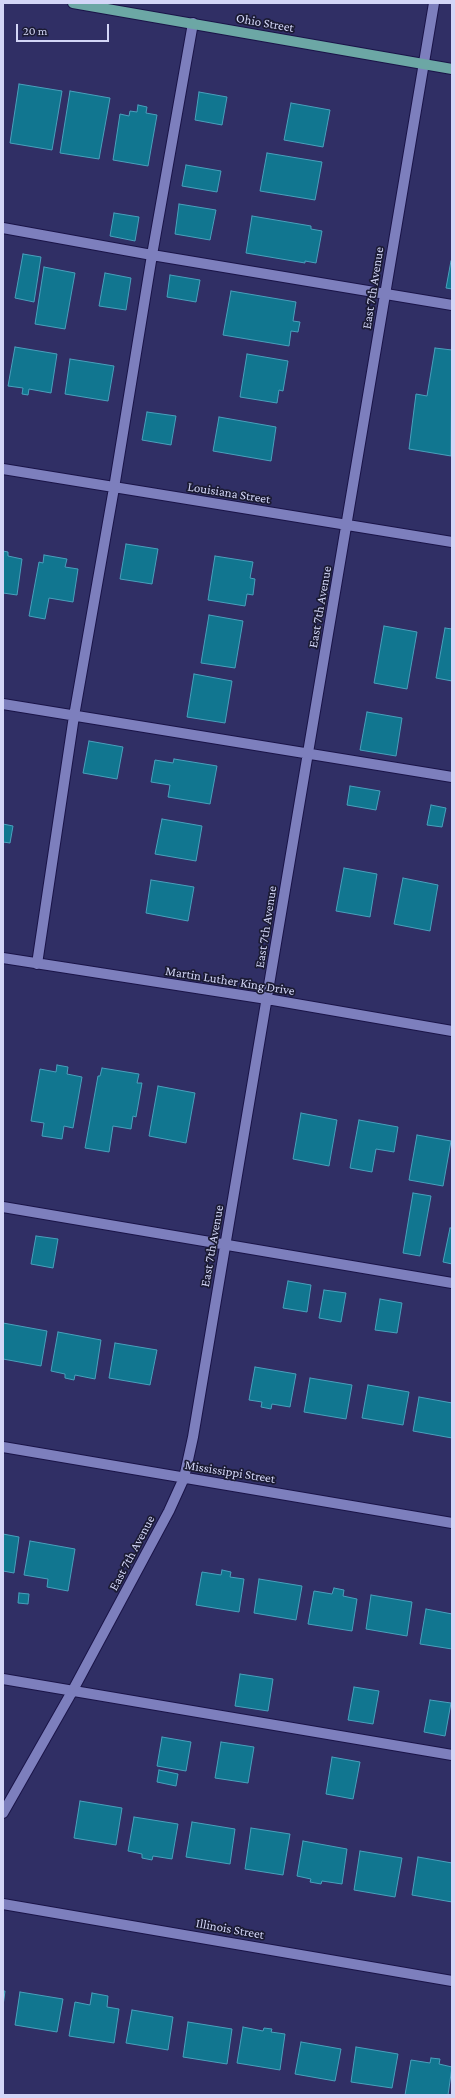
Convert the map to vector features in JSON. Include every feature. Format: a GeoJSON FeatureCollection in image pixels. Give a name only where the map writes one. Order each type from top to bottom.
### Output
{"type":"FeatureCollection","features":[{"type":"Feature","properties":{"kind":"main road","name":"Ohio Street"},"geometry":{"type":"LineString","coordinates":[[73,3],[452,69]]}},
{"type":"Feature","properties":{"kind":"street","name":"East 7th Avenue"},"geometry":{"type":"LineString","coordinates":[[3,1813],[73,1690],[169,1511],[184,1478],[193,1437],[226,1245],[307,752],[347,525],[434,3]]}},
{"type":"Feature","properties":{"kind":"street"},"geometry":{"type":"LineString","coordinates":[[38,964],[74,716],[193,23]]}},
{"type":"Feature","properties":{"kind":"street"},"geometry":{"type":"LineString","coordinates":[[3,228],[152,255],[452,304]]}},
{"type":"Feature","properties":{"kind":"street","name":"Louisiana Street"},"geometry":{"type":"LineString","coordinates":[[3,469],[452,542]]}},
{"type":"Feature","properties":{"kind":"street"},"geometry":{"type":"LineString","coordinates":[[3,704],[307,752],[452,777]]}},
{"type":"Feature","properties":{"kind":"street","name":"Martin Luther King Drive"},"geometry":{"type":"LineString","coordinates":[[3,958],[452,1031]]}},
{"type":"Feature","properties":{"kind":"street"},"geometry":{"type":"LineString","coordinates":[[3,1207],[452,1283]]}},
{"type":"Feature","properties":{"kind":"street","name":"Mississippi Street"},"geometry":{"type":"LineString","coordinates":[[3,1447],[452,1523]]}},
{"type":"Feature","properties":{"kind":"street"},"geometry":{"type":"LineString","coordinates":[[3,1679],[452,1755]]}},
{"type":"Feature","properties":{"kind":"street","name":"Illinois Street"},"geometry":{"type":"LineString","coordinates":[[3,1904],[452,1981]]}},
{"type":"Feature","properties":{"kind":"building"},"geometry":{"type":"Polygon","coordinates":[[[19,84],[62,91],[52,150],[10,143],[19,84]]]}},
{"type":"Feature","properties":{"kind":"building"},"geometry":{"type":"Polygon","coordinates":[[[70,91],[110,98],[99,159],[60,153],[70,91]]]}},
{"type":"Feature","properties":{"kind":"building"},"geometry":{"type":"Polygon","coordinates":[[[199,92],[227,97],[222,125],[195,120],[199,92]]]}},
{"type":"Feature","properties":{"kind":"building"},"geometry":{"type":"Polygon","coordinates":[[[291,103],[330,110],[323,147],[284,140],[291,103]]]}},
{"type":"Feature","properties":{"kind":"building"},"geometry":{"type":"Polygon","coordinates":[[[138,105],[147,107],[146,113],[157,115],[148,166],[113,160],[120,114],[129,116],[130,111],[137,112],[138,105]]]}},
{"type":"Feature","properties":{"kind":"building"},"geometry":{"type":"Polygon","coordinates":[[[267,153],[322,162],[315,200],[260,191],[267,153]]]}},
{"type":"Feature","properties":{"kind":"building"},"geometry":{"type":"Polygon","coordinates":[[[186,165],[221,171],[217,192],[182,186],[186,165]]]}},
{"type":"Feature","properties":{"kind":"building"},"geometry":{"type":"Polygon","coordinates":[[[179,204],[216,210],[210,240],[175,234],[179,204]]]}},
{"type":"Feature","properties":{"kind":"building"},"geometry":{"type":"Polygon","coordinates":[[[114,213],[139,217],[135,241],[110,236],[114,213]]]}},
{"type":"Feature","properties":{"kind":"building"},"geometry":{"type":"Polygon","coordinates":[[[252,216],[311,226],[311,229],[322,231],[316,263],[305,261],[305,263],[246,253],[252,216]]]}},
{"type":"Feature","properties":{"kind":"building"},"geometry":{"type":"Polygon","coordinates":[[[23,254],[41,257],[34,302],[15,298],[23,254]]]}},
{"type":"Feature","properties":{"kind":"building"},"geometry":{"type":"Polygon","coordinates":[[[452,261],[452,289],[446,288],[452,261]]]}},
{"type":"Feature","properties":{"kind":"building"},"geometry":{"type":"Polygon","coordinates":[[[44,267],[75,273],[65,329],[35,324],[44,267]]]}},
{"type":"Feature","properties":{"kind":"building"},"geometry":{"type":"Polygon","coordinates":[[[105,273],[131,278],[126,310],[99,306],[105,273]]]}},
{"type":"Feature","properties":{"kind":"building"},"geometry":{"type":"Polygon","coordinates":[[[170,275],[200,280],[196,302],[167,297],[170,275]]]}},
{"type":"Feature","properties":{"kind":"building"},"geometry":{"type":"Polygon","coordinates":[[[231,291],[296,302],[293,321],[300,322],[298,332],[291,331],[289,346],[223,335],[231,291]]]}},
{"type":"Feature","properties":{"kind":"building"},"geometry":{"type":"Polygon","coordinates":[[[15,347],[57,354],[51,393],[29,389],[28,395],[22,394],[23,388],[8,386],[15,347]]]}},
{"type":"Feature","properties":{"kind":"building"},"geometry":{"type":"Polygon","coordinates":[[[435,348],[452,350],[451,456],[409,449],[416,394],[427,396],[435,348]]]}},
{"type":"Feature","properties":{"kind":"building"},"geometry":{"type":"Polygon","coordinates":[[[247,354],[288,361],[283,391],[279,390],[277,403],[240,397],[247,354]]]}},
{"type":"Feature","properties":{"kind":"building"},"geometry":{"type":"Polygon","coordinates":[[[70,359],[114,366],[108,401],[65,394],[70,359]]]}},
{"type":"Feature","properties":{"kind":"building"},"geometry":{"type":"Polygon","coordinates":[[[147,412],[176,416],[171,445],[142,440],[147,412]]]}},
{"type":"Feature","properties":{"kind":"building"},"geometry":{"type":"Polygon","coordinates":[[[219,417],[276,427],[271,461],[213,451],[219,417]]]}},
{"type":"Feature","properties":{"kind":"building"},"geometry":{"type":"Polygon","coordinates":[[[126,544],[158,549],[152,584],[120,579],[126,544]]]}},
{"type":"Feature","properties":{"kind":"building"},"geometry":{"type":"Polygon","coordinates":[[[3,551],[8,552],[8,556],[22,559],[17,595],[3,593],[3,551]]]}},
{"type":"Feature","properties":{"kind":"building"},"geometry":{"type":"Polygon","coordinates":[[[44,555],[67,559],[65,567],[78,569],[73,602],[49,598],[45,619],[29,616],[39,562],[43,563],[44,555]]]}},
{"type":"Feature","properties":{"kind":"building"},"geometry":{"type":"Polygon","coordinates":[[[215,556],[253,562],[250,578],[255,579],[253,595],[247,594],[245,606],[208,600],[215,556]]]}},
{"type":"Feature","properties":{"kind":"building"},"geometry":{"type":"Polygon","coordinates":[[[209,615],[243,621],[235,668],[201,663],[209,615]]]}},
{"type":"Feature","properties":{"kind":"building"},"geometry":{"type":"Polygon","coordinates":[[[384,626],[417,632],[407,689],[374,683],[384,626]]]}},
{"type":"Feature","properties":{"kind":"building"},"geometry":{"type":"Polygon","coordinates":[[[445,628],[452,629],[452,681],[436,678],[445,628]]]}},
{"type":"Feature","properties":{"kind":"building"},"geometry":{"type":"Polygon","coordinates":[[[194,674],[232,681],[225,723],[187,717],[194,674]]]}},
{"type":"Feature","properties":{"kind":"building"},"geometry":{"type":"Polygon","coordinates":[[[367,712],[402,718],[396,756],[360,750],[367,712]]]}},
{"type":"Feature","properties":{"kind":"building"},"geometry":{"type":"Polygon","coordinates":[[[89,741],[123,747],[117,779],[83,773],[89,741]]]}},
{"type":"Feature","properties":{"kind":"building"},"geometry":{"type":"Polygon","coordinates":[[[174,759],[217,766],[210,804],[168,797],[170,785],[151,782],[155,760],[173,763],[174,759]]]}},
{"type":"Feature","properties":{"kind":"building"},"geometry":{"type":"Polygon","coordinates":[[[350,786],[380,791],[376,810],[347,805],[350,786]]]}},
{"type":"Feature","properties":{"kind":"building"},"geometry":{"type":"Polygon","coordinates":[[[431,805],[446,808],[442,827],[427,825],[431,805]]]}},
{"type":"Feature","properties":{"kind":"building"},"geometry":{"type":"Polygon","coordinates":[[[162,819],[202,826],[196,861],[155,854],[162,819]]]}},
{"type":"Feature","properties":{"kind":"building"},"geometry":{"type":"Polygon","coordinates":[[[3,824],[13,826],[10,843],[3,842],[3,824]]]}},
{"type":"Feature","properties":{"kind":"building"},"geometry":{"type":"Polygon","coordinates":[[[344,868],[377,874],[370,917],[336,911],[344,868]]]}},
{"type":"Feature","properties":{"kind":"building"},"geometry":{"type":"Polygon","coordinates":[[[403,878],[438,885],[430,931],[394,924],[403,878]]]}},
{"type":"Feature","properties":{"kind":"building"},"geometry":{"type":"Polygon","coordinates":[[[151,880],[194,887],[188,921],[146,913],[151,880]]]}},
{"type":"Feature","properties":{"kind":"building"},"geometry":{"type":"Polygon","coordinates":[[[57,1065],[68,1067],[67,1074],[82,1077],[73,1128],[64,1126],[62,1139],[42,1136],[44,1123],[31,1121],[40,1069],[56,1072],[57,1065]]]}},
{"type":"Feature","properties":{"kind":"building"},"geometry":{"type":"Polygon","coordinates":[[[102,1068],[139,1074],[137,1083],[142,1083],[136,1117],[133,1116],[131,1129],[113,1126],[109,1152],[85,1148],[98,1076],[100,1076],[102,1068]]]}},
{"type":"Feature","properties":{"kind":"building"},"geometry":{"type":"Polygon","coordinates":[[[158,1086],[195,1093],[186,1143],[149,1136],[158,1086]]]}},
{"type":"Feature","properties":{"kind":"building"},"geometry":{"type":"Polygon","coordinates":[[[301,1113],[337,1120],[329,1166],[293,1159],[301,1113]]]}},
{"type":"Feature","properties":{"kind":"building"},"geometry":{"type":"Polygon","coordinates":[[[359,1120],[398,1127],[394,1152],[376,1149],[372,1172],[350,1168],[359,1120]]]}},
{"type":"Feature","properties":{"kind":"building"},"geometry":{"type":"Polygon","coordinates":[[[417,1135],[451,1141],[443,1186],[409,1180],[417,1135]]]}},
{"type":"Feature","properties":{"kind":"building"},"geometry":{"type":"Polygon","coordinates":[[[413,1193],[431,1196],[420,1256],[403,1253],[413,1193]]]}},
{"type":"Feature","properties":{"kind":"building"},"geometry":{"type":"Polygon","coordinates":[[[450,1228],[452,1228],[452,1264],[443,1262],[450,1228]]]}},
{"type":"Feature","properties":{"kind":"building"},"geometry":{"type":"Polygon","coordinates":[[[36,1236],[58,1239],[53,1268],[31,1264],[36,1236]]]}},
{"type":"Feature","properties":{"kind":"building"},"geometry":{"type":"Polygon","coordinates":[[[288,1281],[311,1285],[307,1312],[283,1308],[288,1281]]]}},
{"type":"Feature","properties":{"kind":"building"},"geometry":{"type":"Polygon","coordinates":[[[324,1290],[346,1293],[341,1322],[319,1318],[324,1290]]]}},
{"type":"Feature","properties":{"kind":"building"},"geometry":{"type":"Polygon","coordinates":[[[380,1299],[402,1303],[397,1333],[375,1330],[380,1299]]]}},
{"type":"Feature","properties":{"kind":"building"},"geometry":{"type":"Polygon","coordinates":[[[3,1323],[47,1331],[41,1366],[3,1359],[3,1323]]]}},
{"type":"Feature","properties":{"kind":"building"},"geometry":{"type":"Polygon","coordinates":[[[58,1332],[101,1340],[95,1379],[75,1375],[74,1380],[65,1378],[65,1374],[51,1371],[58,1332]]]}},
{"type":"Feature","properties":{"kind":"building"},"geometry":{"type":"Polygon","coordinates":[[[115,1343],[157,1350],[150,1385],[109,1378],[115,1343]]]}},
{"type":"Feature","properties":{"kind":"building"},"geometry":{"type":"Polygon","coordinates":[[[255,1367],[296,1374],[290,1407],[272,1404],[271,1409],[261,1407],[262,1402],[249,1400],[255,1367]]]}},
{"type":"Feature","properties":{"kind":"building"},"geometry":{"type":"Polygon","coordinates":[[[310,1378],[352,1385],[346,1419],[304,1412],[310,1378]]]}},
{"type":"Feature","properties":{"kind":"building"},"geometry":{"type":"Polygon","coordinates":[[[368,1385],[409,1392],[403,1425],[362,1418],[368,1385]]]}},
{"type":"Feature","properties":{"kind":"building"},"geometry":{"type":"Polygon","coordinates":[[[419,1397],[452,1403],[452,1438],[413,1431],[419,1397]]]}},
{"type":"Feature","properties":{"kind":"building"},"geometry":{"type":"Polygon","coordinates":[[[3,1534],[19,1537],[14,1573],[3,1571],[3,1534]]]}},
{"type":"Feature","properties":{"kind":"building"},"geometry":{"type":"Polygon","coordinates":[[[30,1541],[75,1549],[68,1591],[47,1587],[48,1579],[24,1575],[30,1541]]]}},
{"type":"Feature","properties":{"kind":"building"},"geometry":{"type":"Polygon","coordinates":[[[222,1570],[231,1572],[230,1577],[244,1579],[239,1612],[196,1605],[202,1572],[221,1575],[222,1570]]]}},
{"type":"Feature","properties":{"kind":"building"},"geometry":{"type":"Polygon","coordinates":[[[259,1579],[302,1586],[296,1620],[254,1613],[259,1579]]]}},
{"type":"Feature","properties":{"kind":"building"},"geometry":{"type":"Polygon","coordinates":[[[334,1588],[344,1590],[343,1596],[357,1599],[352,1631],[308,1624],[314,1591],[332,1594],[334,1588]]]}},
{"type":"Feature","properties":{"kind":"building"},"geometry":{"type":"Polygon","coordinates":[[[19,1593],[29,1594],[28,1604],[18,1603],[19,1593]]]}},
{"type":"Feature","properties":{"kind":"building"},"geometry":{"type":"Polygon","coordinates":[[[371,1595],[412,1602],[407,1636],[366,1629],[371,1595]]]}},
{"type":"Feature","properties":{"kind":"building"},"geometry":{"type":"Polygon","coordinates":[[[426,1609],[452,1614],[452,1649],[420,1644],[426,1609]]]}},
{"type":"Feature","properties":{"kind":"building"},"geometry":{"type":"Polygon","coordinates":[[[240,1674],[273,1679],[268,1711],[235,1706],[240,1674]]]}},
{"type":"Feature","properties":{"kind":"building"},"geometry":{"type":"Polygon","coordinates":[[[354,1687],[379,1691],[373,1724],[348,1720],[354,1687]]]}},
{"type":"Feature","properties":{"kind":"building"},"geometry":{"type":"Polygon","coordinates":[[[430,1700],[451,1703],[445,1736],[424,1732],[430,1700]]]}},
{"type":"Feature","properties":{"kind":"building"},"geometry":{"type":"Polygon","coordinates":[[[162,1737],[191,1742],[186,1771],[157,1766],[162,1737]]]}},
{"type":"Feature","properties":{"kind":"building"},"geometry":{"type":"Polygon","coordinates":[[[221,1742],[254,1747],[248,1783],[215,1778],[221,1742]]]}},
{"type":"Feature","properties":{"kind":"building"},"geometry":{"type":"Polygon","coordinates":[[[332,1757],[360,1762],[353,1799],[326,1794],[332,1757]]]}},
{"type":"Feature","properties":{"kind":"building"},"geometry":{"type":"Polygon","coordinates":[[[159,1770],[178,1774],[176,1786],[157,1782],[159,1770]]]}},
{"type":"Feature","properties":{"kind":"building"},"geometry":{"type":"Polygon","coordinates":[[[80,1801],[122,1808],[116,1845],[74,1838],[80,1801]]]}},
{"type":"Feature","properties":{"kind":"building"},"geometry":{"type":"Polygon","coordinates":[[[134,1817],[178,1824],[172,1859],[153,1856],[152,1860],[142,1858],[142,1854],[128,1851],[134,1817]]]}},
{"type":"Feature","properties":{"kind":"building"},"geometry":{"type":"Polygon","coordinates":[[[192,1822],[235,1829],[230,1864],[186,1857],[192,1822]]]}},
{"type":"Feature","properties":{"kind":"building"},"geometry":{"type":"Polygon","coordinates":[[[251,1828],[290,1834],[283,1875],[245,1869],[251,1828]]]}},
{"type":"Feature","properties":{"kind":"building"},"geometry":{"type":"Polygon","coordinates":[[[303,1841],[347,1849],[342,1884],[322,1881],[321,1884],[310,1882],[311,1879],[297,1876],[303,1841]]]}},
{"type":"Feature","properties":{"kind":"building"},"geometry":{"type":"Polygon","coordinates":[[[360,1851],[402,1858],[395,1897],[354,1890],[360,1851]]]}},
{"type":"Feature","properties":{"kind":"building"},"geometry":{"type":"Polygon","coordinates":[[[418,1857],[452,1863],[452,1902],[412,1895],[418,1857]]]}},
{"type":"Feature","properties":{"kind":"building"},"geometry":{"type":"Polygon","coordinates":[[[3,1991],[5,1991],[3,2006],[3,1991]]]}},
{"type":"Feature","properties":{"kind":"building"},"geometry":{"type":"Polygon","coordinates":[[[20,1992],[63,1999],[57,2032],[15,2025],[20,1992]]]}},
{"type":"Feature","properties":{"kind":"building"},"geometry":{"type":"Polygon","coordinates":[[[92,1993],[108,1996],[107,2007],[119,2009],[114,2043],[69,2036],[75,2002],[90,2005],[92,1993]]]}},
{"type":"Feature","properties":{"kind":"building"},"geometry":{"type":"Polygon","coordinates":[[[132,2010],[173,2017],[168,2050],[126,2043],[132,2010]]]}},
{"type":"Feature","properties":{"kind":"building"},"geometry":{"type":"Polygon","coordinates":[[[188,2022],[232,2029],[227,2064],[183,2057],[188,2022]]]}},
{"type":"Feature","properties":{"kind":"building"},"geometry":{"type":"Polygon","coordinates":[[[243,2027],[263,2031],[264,2028],[272,2029],[271,2032],[285,2034],[280,2070],[237,2063],[243,2027]]]}},
{"type":"Feature","properties":{"kind":"building"},"geometry":{"type":"Polygon","coordinates":[[[301,2042],[341,2049],[335,2081],[295,2074],[301,2042]]]}},
{"type":"Feature","properties":{"kind":"building"},"geometry":{"type":"Polygon","coordinates":[[[356,2047],[398,2054],[392,2088],[351,2082],[356,2047]]]}},
{"type":"Feature","properties":{"kind":"building"},"geometry":{"type":"Polygon","coordinates":[[[431,2058],[440,2059],[439,2064],[452,2067],[448,2095],[405,2095],[411,2060],[430,2063],[431,2058]]]}}]}
